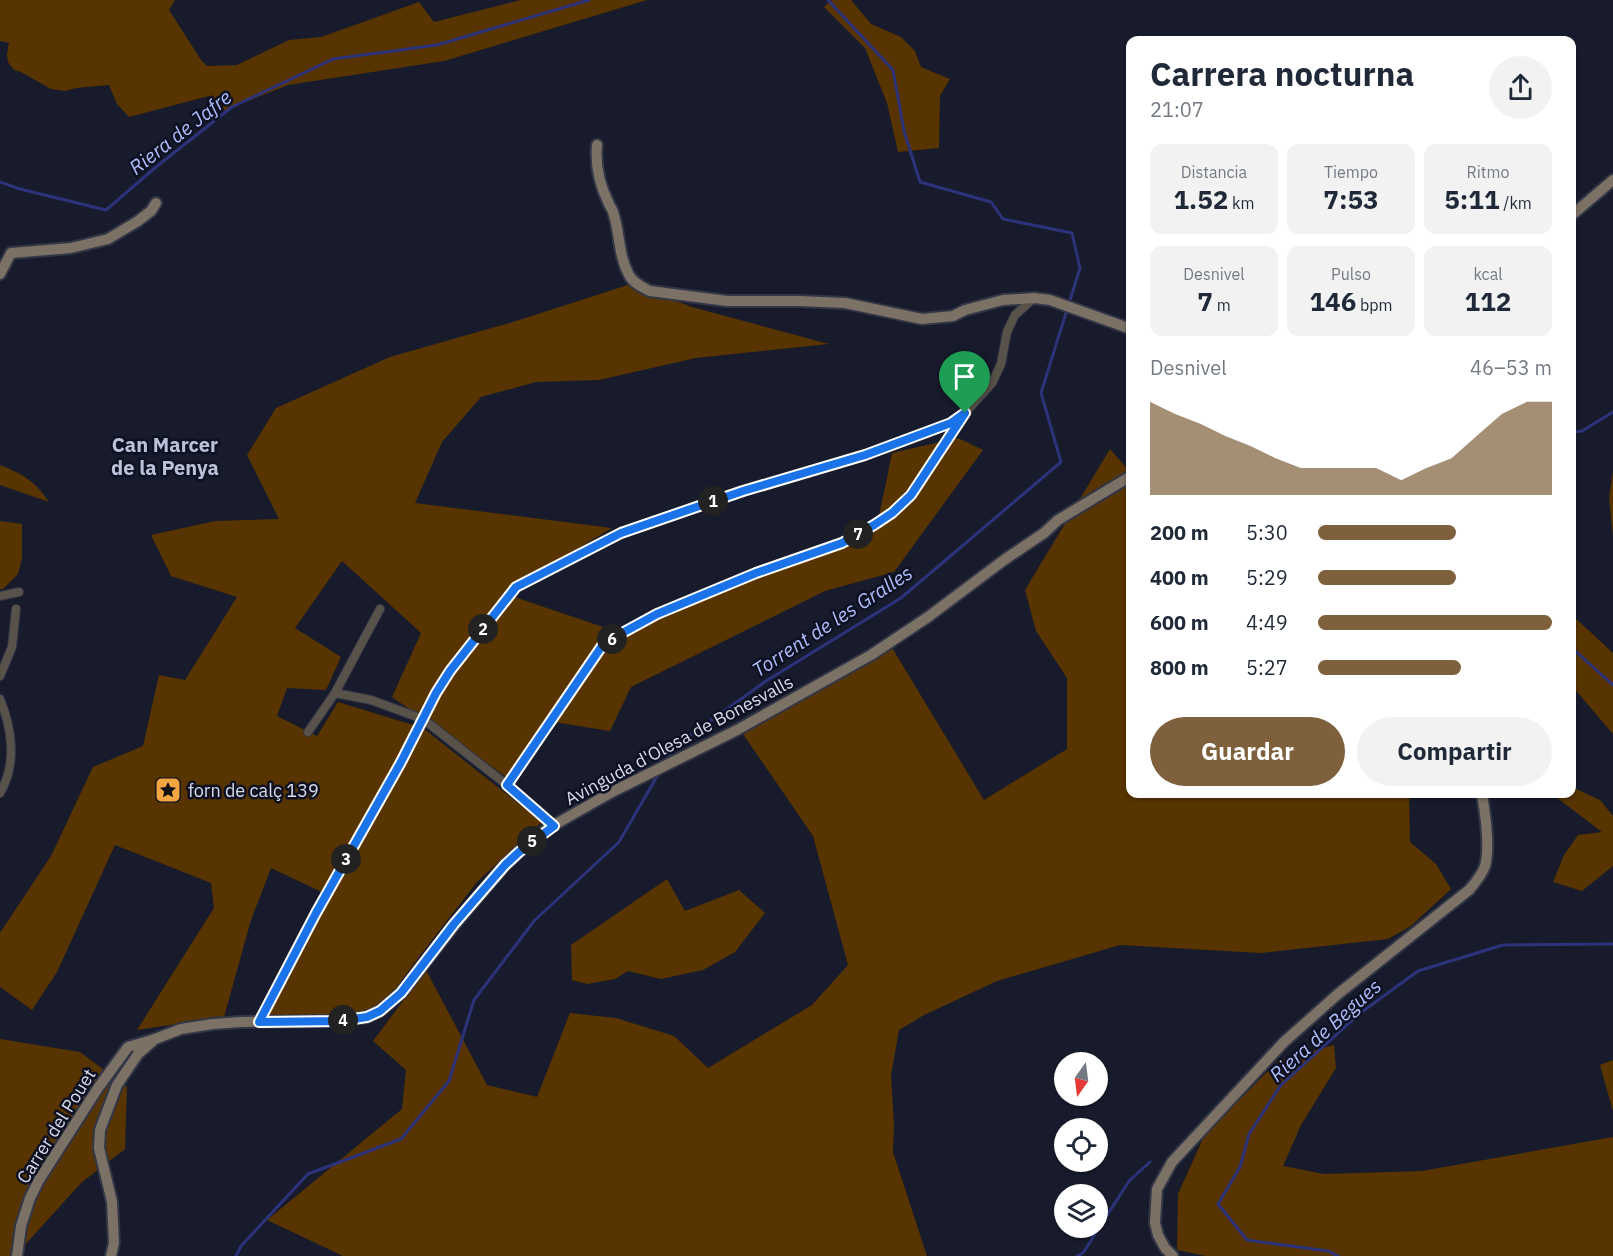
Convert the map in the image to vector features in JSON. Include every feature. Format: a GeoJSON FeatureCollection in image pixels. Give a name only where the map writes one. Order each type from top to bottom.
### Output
{"type":"FeatureCollection","features":[{"type":"Feature","properties":{"kind":"street"},"geometry":{"type":"LineString","coordinates":[[597,145],[597,170],[613,211],[623,260],[629,276],[640,286],[660,293],[727,301],[845,303],[922,319],[953,316],[966,310],[1004,300],[1034,298],[1050,300],[1126,327]]}},
{"type":"Feature","properties":{"kind":"street"},"geometry":{"type":"LineString","coordinates":[[1576,211],[1613,180]]}},
{"type":"Feature","properties":{"kind":"street"},"geometry":{"type":"LineString","coordinates":[[0,274],[11,253],[71,248],[108,239],[138,221],[151,211],[156,203]]}},
{"type":"Feature","properties":{"kind":"street"},"geometry":{"type":"LineString","coordinates":[[507,785],[604,643],[657,614],[756,573],[842,543],[892,513],[911,495],[965,413],[997,375],[1007,332],[1015,315],[1034,298]]}},
{"type":"Feature","properties":{"kind":"street"},"geometry":{"type":"LineString","coordinates":[[259,1022],[316,913],[401,762],[436,693],[450,671],[516,587],[621,533],[743,491],[865,455],[951,423],[965,413]]}},
{"type":"Feature","properties":{"kind":"street","name":"Avinguda d'Olesa de Bonesvalls"},"geometry":{"type":"LineString","coordinates":[[111,1256],[114,1243],[112,1202],[99,1148],[100,1130],[117,1085],[138,1054],[155,1039],[182,1029],[213,1024],[340,1021],[367,1017],[380,1011],[401,993],[454,924],[505,865],[554,826],[612,792],[737,730],[872,655],[1044,533],[1058,520],[1126,479]]}},
{"type":"Feature","properties":{"kind":"street"},"geometry":{"type":"LineString","coordinates":[[0,596],[19,592]]}},
{"type":"Feature","properties":{"kind":"street"},"geometry":{"type":"LineString","coordinates":[[0,676],[12,647],[15,609]]}},
{"type":"Feature","properties":{"kind":"street"},"geometry":{"type":"LineString","coordinates":[[308,732],[335,693],[380,609]]}},
{"type":"Feature","properties":{"kind":"street"},"geometry":{"type":"LineString","coordinates":[[335,693],[371,700],[423,719],[507,785],[554,826]]}},
{"type":"Feature","properties":{"kind":"street"},"geometry":{"type":"LineString","coordinates":[[0,699],[8,717],[12,755],[5,785],[0,793]]}},
{"type":"Feature","properties":{"kind":"street"},"geometry":{"type":"LineString","coordinates":[[1173,1256],[1162,1241],[1155,1223],[1157,1189],[1172,1162],[1284,1042],[1338,994],[1469,890],[1485,867],[1483,798]]}},
{"type":"Feature","properties":{"kind":"street","name":"Carrer del Pouet"},"geometry":{"type":"LineString","coordinates":[[17,1256],[21,1226],[30,1198],[39,1180],[98,1088],[128,1047],[155,1039]]}},
{"type":"Feature","properties":{"kind":"shaded area"},"geometry":{"type":"Polygon","coordinates":[[[0,0],[175,0],[169,10],[207,66],[237,65],[289,40],[321,37],[419,2],[434,22],[521,0],[647,0],[444,61],[288,85],[223,111],[209,96],[129,117],[117,104],[109,85],[65,91],[51,89],[14,70],[8,62],[9,43],[0,41],[0,0]]]}},
{"type":"Feature","properties":{"kind":"shaded area"},"geometry":{"type":"Polygon","coordinates":[[[832,0],[851,0],[871,24],[901,37],[915,51],[921,67],[950,79],[940,96],[939,148],[898,152],[887,103],[865,48],[824,7],[832,0]]]}},
{"type":"Feature","properties":{"kind":"shaded area"},"geometry":{"type":"Polygon","coordinates":[[[631,284],[692,307],[829,344],[696,358],[599,380],[536,382],[481,397],[442,442],[415,503],[612,528],[503,593],[615,631],[876,531],[892,453],[958,438],[983,450],[894,572],[825,591],[631,687],[610,731],[547,721],[508,778],[392,697],[421,633],[342,561],[295,628],[341,657],[326,690],[287,688],[277,716],[317,736],[338,702],[423,728],[542,822],[477,882],[378,1012],[303,1019],[266,1015],[330,896],[271,868],[251,920],[224,1017],[137,1030],[214,908],[211,883],[115,845],[57,972],[32,1010],[0,987],[0,933],[51,856],[93,767],[143,746],[159,675],[185,680],[237,597],[171,576],[151,535],[215,521],[279,519],[247,455],[276,408],[390,357],[513,322],[631,284]]]}},
{"type":"Feature","properties":{"kind":"shaded area"},"geometry":{"type":"Polygon","coordinates":[[[1110,449],[1126,467],[1126,798],[1409,798],[1410,842],[1436,864],[1451,889],[1411,926],[1388,939],[1261,953],[1120,945],[997,981],[924,1015],[899,1030],[891,1075],[893,1152],[927,1256],[343,1256],[267,1220],[402,1109],[406,1070],[373,1041],[426,970],[487,1085],[537,1097],[570,1013],[616,1018],[674,1036],[708,1068],[812,1005],[848,965],[813,836],[743,734],[891,646],[984,800],[1067,749],[1067,678],[1036,631],[1025,590],[1110,449]]]}},
{"type":"Feature","properties":{"kind":"shaded area"},"geometry":{"type":"Polygon","coordinates":[[[0,465],[28,479],[49,502],[0,485],[0,465]]]}},
{"type":"Feature","properties":{"kind":"shaded area"},"geometry":{"type":"Polygon","coordinates":[[[1613,471],[1613,536],[1609,498],[1613,471]]]}},
{"type":"Feature","properties":{"kind":"shaded area"},"geometry":{"type":"Polygon","coordinates":[[[0,521],[22,524],[22,559],[18,574],[3,589],[0,589],[0,521]]]}},
{"type":"Feature","properties":{"kind":"shaded area"},"geometry":{"type":"Polygon","coordinates":[[[1576,619],[1613,653],[1613,734],[1576,691],[1576,619]]]}},
{"type":"Feature","properties":{"kind":"shaded area"},"geometry":{"type":"Polygon","coordinates":[[[1576,789],[1600,800],[1613,816],[1613,866],[1582,891],[1553,882],[1564,855],[1578,835],[1602,832],[1557,798],[1576,798],[1576,789]]]}},
{"type":"Feature","properties":{"kind":"shaded area"},"geometry":{"type":"Polygon","coordinates":[[[667,879],[685,911],[739,890],[765,913],[735,952],[703,970],[661,979],[628,971],[615,979],[587,984],[572,980],[571,945],[667,879]]]}},
{"type":"Feature","properties":{"kind":"shaded area"},"geometry":{"type":"Polygon","coordinates":[[[0,1039],[80,1052],[127,1087],[125,1149],[81,1183],[15,1256],[0,1256],[0,1039]]]}},
{"type":"Feature","properties":{"kind":"shaded area"},"geometry":{"type":"Polygon","coordinates":[[[1334,1045],[1336,1068],[1301,1125],[1283,1166],[1324,1174],[1422,1171],[1613,1137],[1613,1256],[1206,1256],[1177,1250],[1178,1194],[1205,1134],[1279,1060],[1334,1045]]]}},
{"type":"Feature","properties":{"kind":"shaded area"},"geometry":{"type":"Polygon","coordinates":[[[1613,1060],[1613,1111],[1600,1065],[1613,1060]]]}},
{"type":"Feature","properties":{"kind":"waterway","name":"Riera de Jafre"},"geometry":{"type":"LineString","coordinates":[[0,182],[106,210],[232,107],[333,59],[437,45],[589,0]]}},
{"type":"Feature","properties":{"kind":"waterway","name":"Torrent de les Gralles"},"geometry":{"type":"LineString","coordinates":[[665,762],[673,748],[766,681],[901,598],[1061,462],[1041,393],[1080,268],[1072,233],[1003,219],[991,202],[920,182],[904,131],[893,70],[828,0]]}},
{"type":"Feature","properties":{"kind":"waterway","name":"Riera de Begues"},"geometry":{"type":"LineString","coordinates":[[1576,432],[1582,431],[1613,412]]}},
{"type":"Feature","properties":{"kind":"waterway","name":"Riera de Begues"},"geometry":{"type":"LineString","coordinates":[[1576,652],[1613,685]]}},
{"type":"Feature","properties":{"kind":"waterway","name":"Torrent de les Gralles"},"geometry":{"type":"LineString","coordinates":[[236,1256],[241,1246],[308,1174],[401,1139],[449,1081],[474,1000],[534,921],[619,842],[659,773]]}},
{"type":"Feature","properties":{"kind":"waterway","name":"Riera de Begues"},"geometry":{"type":"LineString","coordinates":[[1338,1256],[1328,1251],[1247,1240],[1218,1204],[1240,1167],[1249,1134],[1281,1085],[1359,1014],[1418,971],[1503,945],[1613,944]]}},
{"type":"Feature","properties":{"kind":"waterway"},"geometry":{"type":"LineString","coordinates":[[1077,1256],[1083,1253],[1129,1181],[1150,1162]]}},
{"type":"Feature","properties":{"kind":"place","name":"forn de calç 139"},"geometry":{"type":"Point","coordinates":[168,790]}},
{"type":"Feature","properties":{"kind":"district","name":"Can Marcer de la Penya"},"geometry":{"type":"Point","coordinates":[165,456]}},
{"type":"Feature","properties":{"kind":"route"},"geometry":{"type":"LineString","coordinates":[[965,413],[911,495],[892,513],[874,525],[842,543],[756,573],[657,614],[604,643],[507,785],[554,826],[505,865],[454,924],[401,993],[380,1011],[367,1017],[340,1021],[259,1022],[316,913],[401,762],[436,693],[450,671],[516,587],[621,533],[743,491],[865,455],[951,423],[965,413]]}}]}
